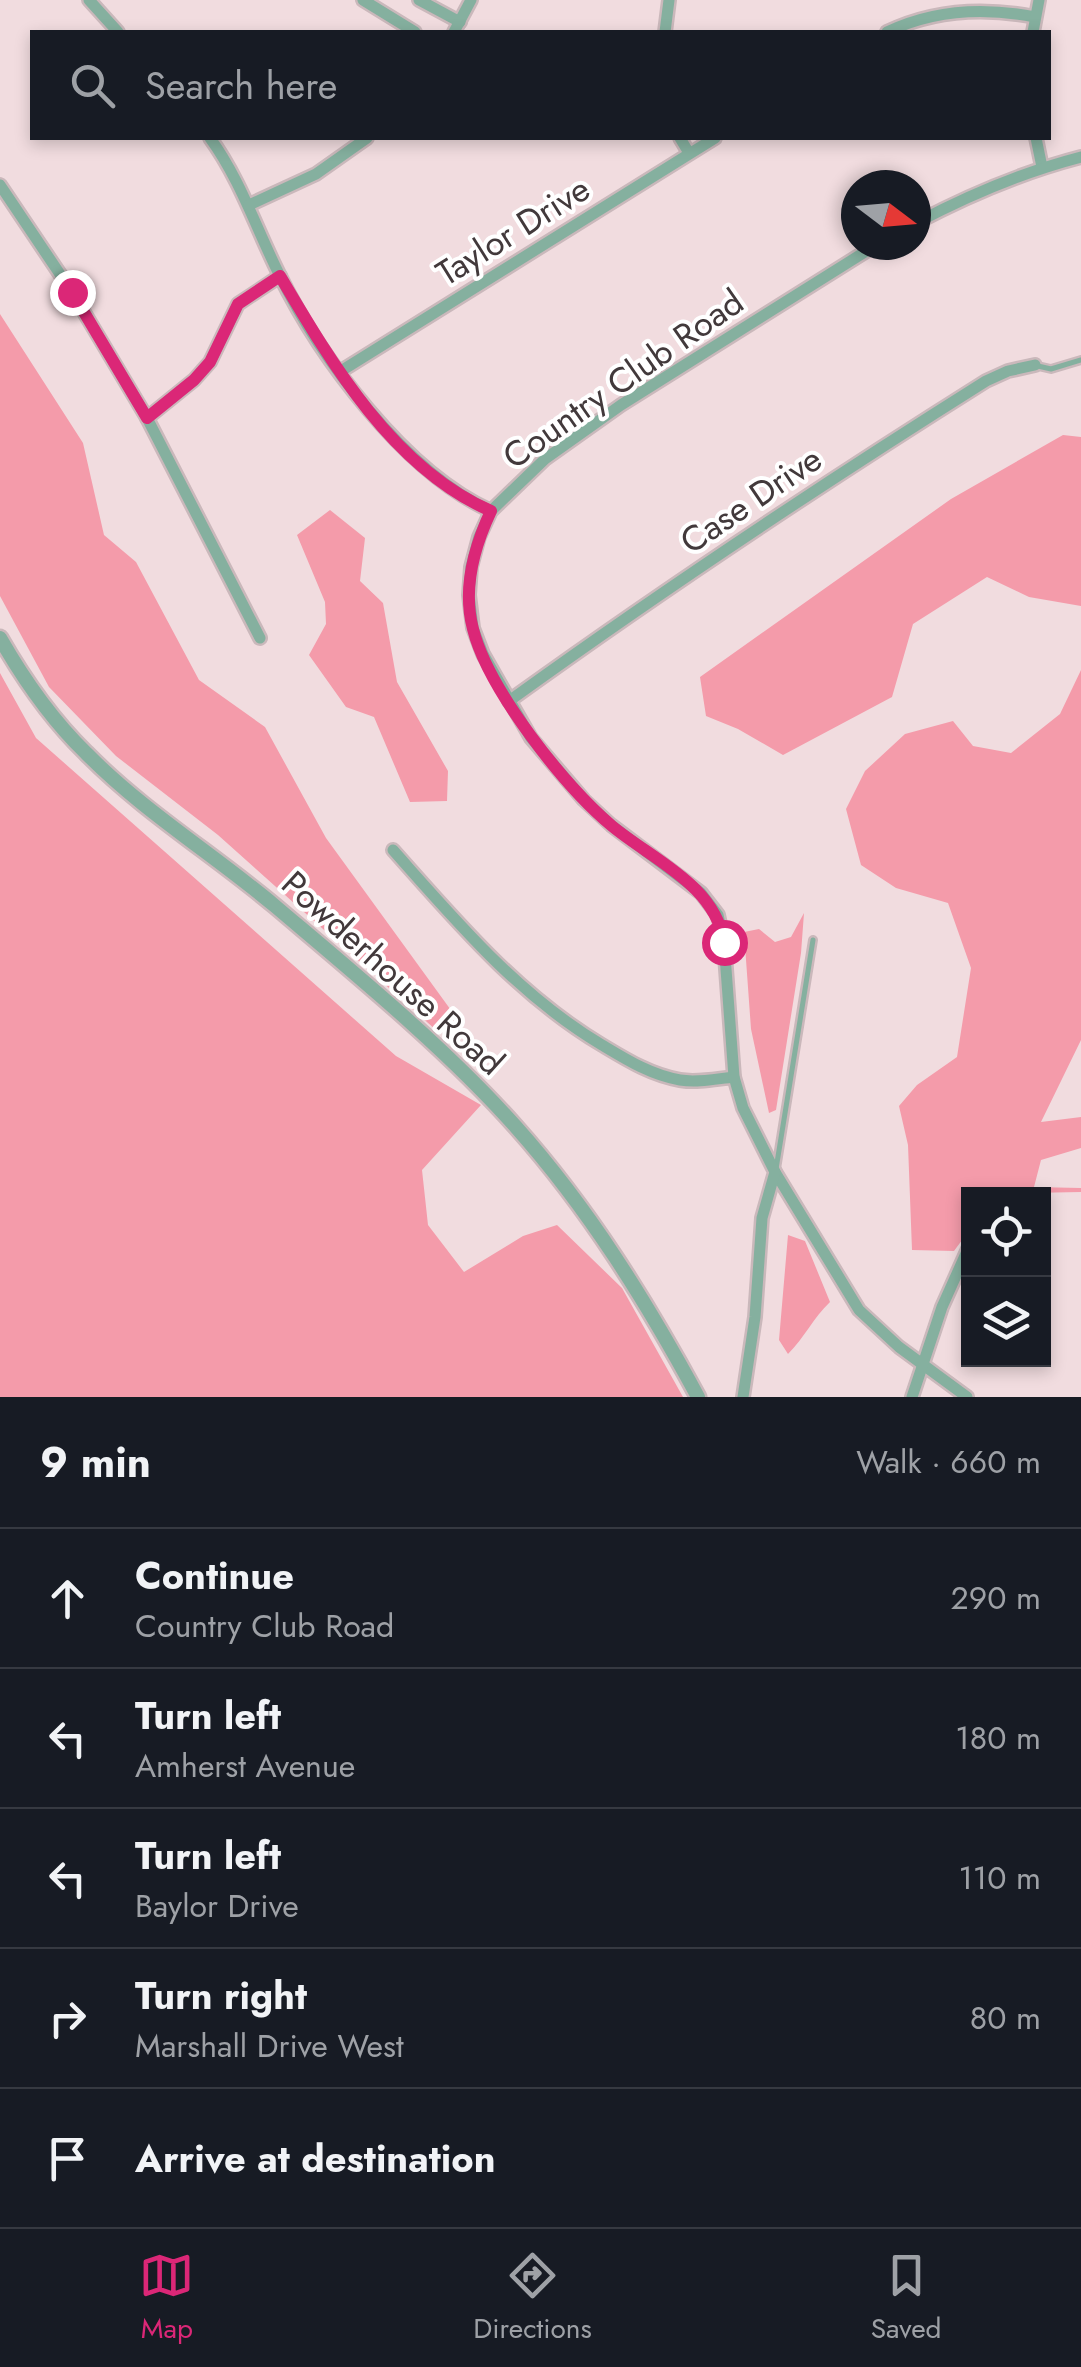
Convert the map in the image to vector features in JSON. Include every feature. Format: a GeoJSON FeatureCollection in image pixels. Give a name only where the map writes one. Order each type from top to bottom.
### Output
{"type":"FeatureCollection","features":[{"type":"Feature","properties":{"kind":"street"},"geometry":{"type":"LineString","coordinates":[[89,0],[116,30]]}},
{"type":"Feature","properties":{"kind":"street"},"geometry":{"type":"LineString","coordinates":[[363,0],[412,30]]}},
{"type":"Feature","properties":{"kind":"street"},"geometry":{"type":"LineString","coordinates":[[419,0],[457,28],[471,0]]}},
{"type":"Feature","properties":{"kind":"street"},"geometry":{"type":"LineString","coordinates":[[664,30],[669,0]]}},
{"type":"Feature","properties":{"kind":"street"},"geometry":{"type":"LineString","coordinates":[[1033,30],[1039,0]]}},
{"type":"Feature","properties":{"kind":"street"},"geometry":{"type":"LineString","coordinates":[[892,30],[929,16],[979,10],[1036,17]]}},
{"type":"Feature","properties":{"kind":"street"},"geometry":{"type":"LineString","coordinates":[[211,140],[249,205],[280,276],[369,411],[453,491],[491,511]]}},
{"type":"Feature","properties":{"kind":"street"},"geometry":{"type":"LineString","coordinates":[[249,205],[316,174],[364,140]]}},
{"type":"Feature","properties":{"kind":"street"},"geometry":{"type":"LineString","coordinates":[[681,140],[689,153]]}},
{"type":"Feature","properties":{"kind":"street","name":"Taylor Drive"},"geometry":{"type":"LineString","coordinates":[[341,372],[712,140]]}},
{"type":"Feature","properties":{"kind":"street"},"geometry":{"type":"LineString","coordinates":[[1036,140],[1042,168]]}},
{"type":"Feature","properties":{"kind":"street"},"geometry":{"type":"LineString","coordinates":[[931,214],[964,197],[1081,157]]}},
{"type":"Feature","properties":{"kind":"street"},"geometry":{"type":"LineString","coordinates":[[0,185],[72,292],[147,418],[260,638]]}},
{"type":"Feature","properties":{"kind":"street","name":"Country Club Road"},"geometry":{"type":"LineString","coordinates":[[852,260],[620,405],[545,459],[491,511],[471,567],[472,628],[531,738],[584,800],[701,893],[718,915],[724,942],[734,1077],[743,1108],[775,1172],[859,1310],[966,1397]]}},
{"type":"Feature","properties":{"kind":"street"},"geometry":{"type":"LineString","coordinates":[[147,418],[210,362],[238,304],[280,276]]}},
{"type":"Feature","properties":{"kind":"street","name":"Case Drive"},"geometry":{"type":"LineString","coordinates":[[509,701],[842,471],[986,380],[1035,365]]}},
{"type":"Feature","properties":{"kind":"street","name":"Powderhouse Road"},"geometry":{"type":"LineString","coordinates":[[0,638],[47,710],[88,756],[324,949],[515,1125],[628,1273],[698,1397]]}},
{"type":"Feature","properties":{"kind":"street"},"geometry":{"type":"LineString","coordinates":[[393,850],[488,955],[572,1027],[655,1074],[698,1082],[734,1077]]}},
{"type":"Feature","properties":{"kind":"street"},"geometry":{"type":"LineString","coordinates":[[743,1397],[755,1317],[762,1218],[775,1172]]}},
{"type":"Feature","properties":{"kind":"street"},"geometry":{"type":"LineString","coordinates":[[912,1397],[921,1363],[961,1266]]}},
{"type":"Feature","properties":{"kind":"lane"},"geometry":{"type":"LineString","coordinates":[[1035,365],[1051,368],[1081,360]]}},
{"type":"Feature","properties":{"kind":"lane"},"geometry":{"type":"LineString","coordinates":[[775,1172],[813,940]]}},
{"type":"Feature","properties":{"kind":"shaded area"},"geometry":{"type":"Polygon","coordinates":[[[0,314],[83,443],[104,535],[136,562],[199,680],[265,727],[326,838],[453,1013],[437,1031],[218,835],[116,756],[49,687],[0,596],[0,314]]]}},
{"type":"Feature","properties":{"kind":"shaded area"},"geometry":{"type":"Polygon","coordinates":[[[1063,435],[1081,437],[1081,606],[1029,597],[987,577],[913,624],[892,697],[783,755],[706,716],[700,677],[951,499],[1063,435]]]}},
{"type":"Feature","properties":{"kind":"shaded area"},"geometry":{"type":"Polygon","coordinates":[[[330,510],[365,538],[360,581],[383,603],[397,682],[448,771],[447,801],[410,802],[374,717],[346,707],[309,655],[326,624],[325,602],[297,535],[330,510]]]}},
{"type":"Feature","properties":{"kind":"shaded area"},"geometry":{"type":"Polygon","coordinates":[[[1081,670],[1081,1040],[1041,1122],[1081,1117],[1081,1148],[1041,1160],[1034,1187],[961,1187],[961,1242],[954,1251],[912,1250],[908,1145],[899,1106],[917,1085],[957,1057],[971,968],[948,903],[896,888],[861,865],[846,809],[865,771],[905,734],[953,721],[973,746],[1011,753],[1060,714],[1081,670]]]}},
{"type":"Feature","properties":{"kind":"shaded area"},"geometry":{"type":"Polygon","coordinates":[[[0,673],[36,738],[396,1056],[481,1105],[422,1170],[428,1225],[464,1272],[523,1236],[557,1225],[622,1288],[683,1397],[0,1397],[0,673]]]}},
{"type":"Feature","properties":{"kind":"shaded area"},"geometry":{"type":"Polygon","coordinates":[[[804,913],[776,1110],[769,1113],[751,1029],[744,932],[759,929],[775,942],[791,937],[804,913]]]}},
{"type":"Feature","properties":{"kind":"shaded area"},"geometry":{"type":"Polygon","coordinates":[[[1051,1187],[1081,1188],[1081,1192],[1051,1193],[1051,1187]]]}},
{"type":"Feature","properties":{"kind":"shaded area"},"geometry":{"type":"Polygon","coordinates":[[[788,1235],[805,1241],[830,1302],[788,1354],[779,1340],[788,1235]]]}},
{"type":"Feature","properties":{"kind":"route"},"geometry":{"type":"LineString","coordinates":[[72,292],[147,418],[210,362],[238,304],[280,276],[314,334],[369,411],[453,491],[491,511],[471,567],[472,628],[531,738],[584,800],[711,903],[722,926],[724,942]]}}]}
